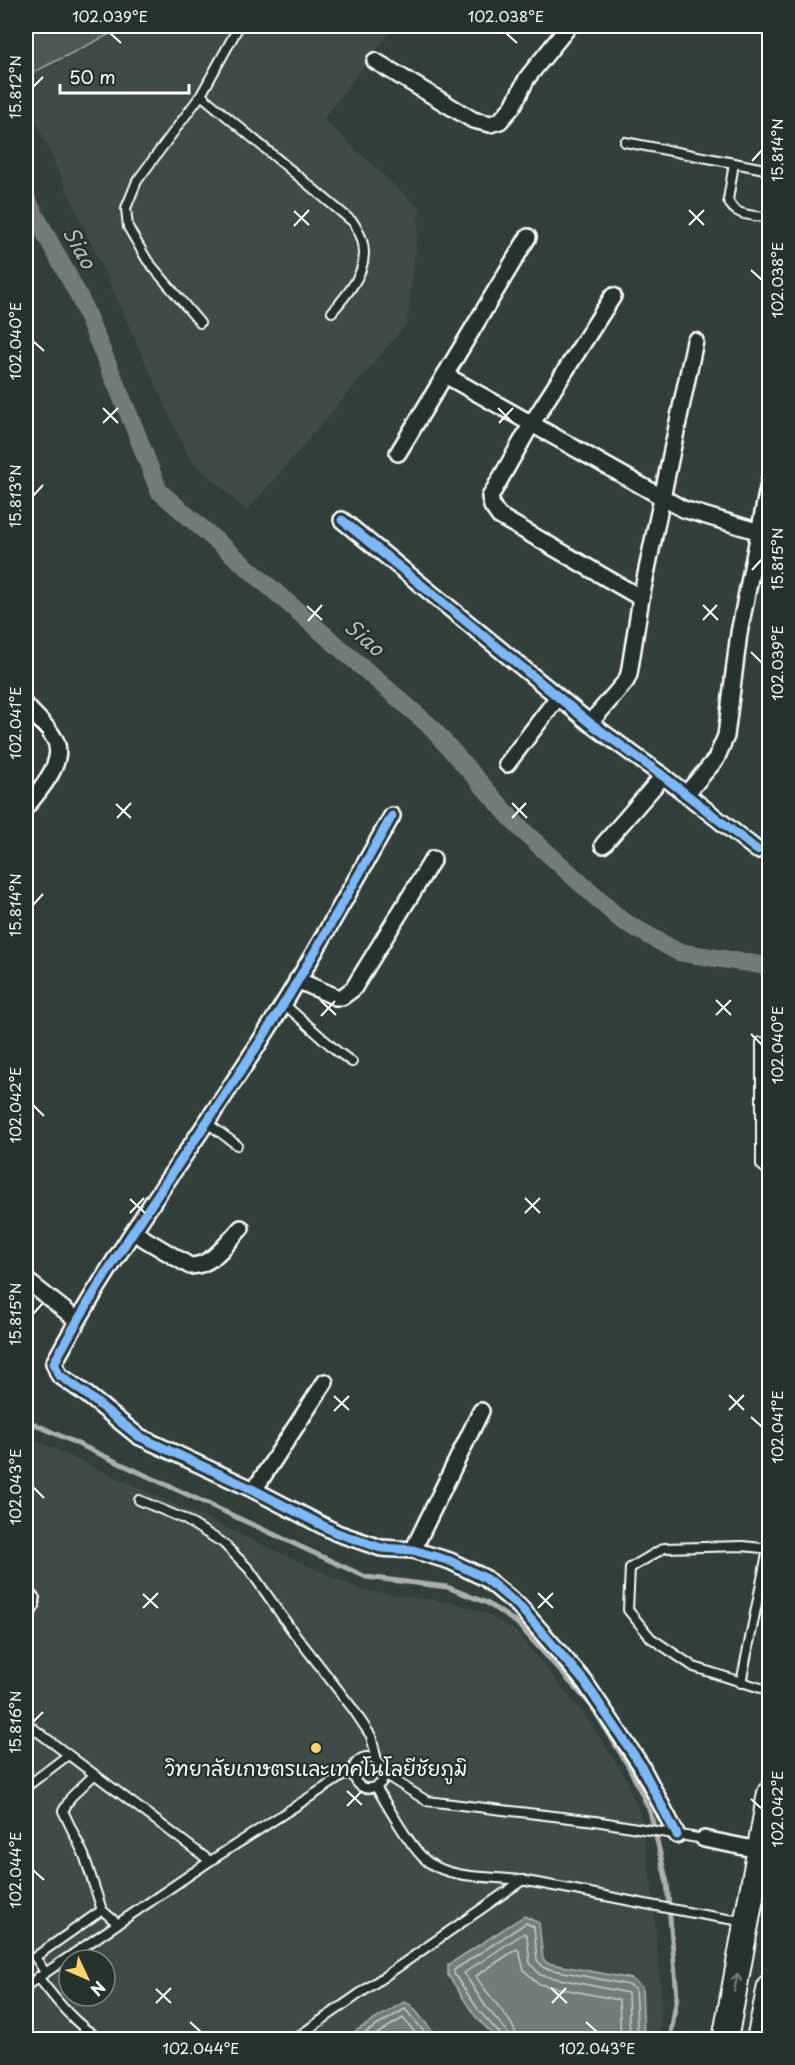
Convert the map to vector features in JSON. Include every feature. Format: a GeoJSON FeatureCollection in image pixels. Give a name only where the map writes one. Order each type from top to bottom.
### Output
{"type":"FeatureCollection","features":[{"type":"Feature","properties":{"kind":"main road"},"geometry":{"type":"LineString","coordinates":[[725,2040],[770,1793]]}},
{"type":"Feature","properties":{"kind":"main road"},"geometry":{"type":"LineString","coordinates":[[759,2040],[770,1986]]}},
{"type":"Feature","properties":{"kind":"street"},"geometry":{"type":"LineString","coordinates":[[375,61],[473,120],[490,124],[500,121],[513,106],[527,78],[569,26]]}},
{"type":"Feature","properties":{"kind":"street"},"geometry":{"type":"LineString","coordinates":[[398,453],[528,237]]}},
{"type":"Feature","properties":{"kind":"street"},"geometry":{"type":"LineString","coordinates":[[613,296],[532,423],[490,497],[492,506],[499,516],[641,598]]}},
{"type":"Feature","properties":{"kind":"street"},"geometry":{"type":"LineString","coordinates":[[590,723],[626,681],[695,340]]}},
{"type":"Feature","properties":{"kind":"street"},"geometry":{"type":"LineString","coordinates":[[445,375],[662,499],[696,514],[764,533]]}},
{"type":"Feature","properties":{"kind":"street"},"geometry":{"type":"LineString","coordinates":[[686,794],[716,759],[726,736],[739,633],[764,533],[770,478]]}},
{"type":"Feature","properties":{"kind":"street"},"geometry":{"type":"LineString","coordinates":[[342,520],[590,723],[663,776],[757,850]]}},
{"type":"Feature","properties":{"kind":"street"},"geometry":{"type":"LineString","coordinates":[[507,764],[558,697]]}},
{"type":"Feature","properties":{"kind":"street"},"geometry":{"type":"LineString","coordinates":[[26,706],[55,739],[58,754],[50,776],[26,807]]}},
{"type":"Feature","properties":{"kind":"street"},"geometry":{"type":"LineString","coordinates":[[603,845],[663,776]]}},
{"type":"Feature","properties":{"kind":"street"},"geometry":{"type":"LineString","coordinates":[[392,816],[284,1004],[133,1232],[77,1320],[54,1363],[59,1375],[138,1436],[254,1490],[338,1533],[381,1548],[413,1550],[450,1561],[485,1578],[519,1606],[584,1681],[640,1764],[677,1835]]}},
{"type":"Feature","properties":{"kind":"street"},"geometry":{"type":"LineString","coordinates":[[297,980],[336,997],[342,997],[353,989],[433,859]]}},
{"type":"Feature","properties":{"kind":"street"},"geometry":{"type":"LineString","coordinates":[[133,1232],[190,1266],[199,1266],[210,1260],[241,1228]]}},
{"type":"Feature","properties":{"kind":"street"},"geometry":{"type":"LineString","coordinates":[[26,1280],[77,1320]]}},
{"type":"Feature","properties":{"kind":"street"},"geometry":{"type":"LineString","coordinates":[[254,1490],[325,1382]]}},
{"type":"Feature","properties":{"kind":"street"},"geometry":{"type":"LineString","coordinates":[[413,1550],[481,1411]]}},
{"type":"Feature","properties":{"kind":"street"},"geometry":{"type":"LineString","coordinates":[[704,1839],[759,1850]]}},
{"type":"Feature","properties":{"kind":"lane"},"geometry":{"type":"LineString","coordinates":[[200,323],[147,260],[128,227],[126,208],[137,181],[201,95],[239,26]]}},
{"type":"Feature","properties":{"kind":"lane"},"geometry":{"type":"LineString","coordinates":[[201,95],[353,222],[362,236],[364,254],[361,272],[352,290],[332,312]]}},
{"type":"Feature","properties":{"kind":"lane"},"geometry":{"type":"LineString","coordinates":[[625,142],[770,170]]}},
{"type":"Feature","properties":{"kind":"lane"},"geometry":{"type":"LineString","coordinates":[[734,163],[728,200],[730,205],[738,213],[770,218]]}},
{"type":"Feature","properties":{"kind":"lane"},"geometry":{"type":"LineString","coordinates":[[284,1004],[352,1062]]}},
{"type":"Feature","properties":{"kind":"lane"},"geometry":{"type":"LineString","coordinates":[[761,1042],[761,1165],[770,1172]]}},
{"type":"Feature","properties":{"kind":"lane"},"geometry":{"type":"LineString","coordinates":[[206,1122],[237,1145]]}},
{"type":"Feature","properties":{"kind":"lane"},"geometry":{"type":"LineString","coordinates":[[139,1500],[184,1519],[223,1543],[249,1569],[371,1736],[377,1760],[384,1774],[382,1781],[376,1787],[367,1789],[359,1786],[353,1779],[352,1770]]}},
{"type":"Feature","properties":{"kind":"lane"},"geometry":{"type":"LineString","coordinates":[[741,1683],[769,1549],[743,1546],[664,1548],[630,1568],[628,1610],[651,1638],[694,1667],[741,1683],[770,1691]]}},
{"type":"Feature","properties":{"kind":"lane"},"geometry":{"type":"LineString","coordinates":[[26,1590],[34,1598],[35,1606],[26,1621]]}},
{"type":"Feature","properties":{"kind":"lane"},"geometry":{"type":"LineString","coordinates":[[26,1723],[210,1860]]}},
{"type":"Feature","properties":{"kind":"lane"},"geometry":{"type":"LineString","coordinates":[[26,1786],[68,1755]]}},
{"type":"Feature","properties":{"kind":"lane"},"geometry":{"type":"LineString","coordinates":[[26,1986],[210,1860],[352,1770],[356,1762],[362,1758],[370,1757],[377,1760]]}},
{"type":"Feature","properties":{"kind":"lane"},"geometry":{"type":"LineString","coordinates":[[384,1774],[427,1801],[595,1821],[704,1839]]}},
{"type":"Feature","properties":{"kind":"lane"},"geometry":{"type":"LineString","coordinates":[[94,1775],[71,1797],[63,1811],[84,1855],[102,1910],[117,1923]]}},
{"type":"Feature","properties":{"kind":"lane"},"geometry":{"type":"LineString","coordinates":[[376,1787],[400,1827],[426,1860],[445,1871],[523,1880],[748,1922]]}},
{"type":"Feature","properties":{"kind":"lane"},"geometry":{"type":"LineString","coordinates":[[293,2040],[523,1880]]}},
{"type":"Feature","properties":{"kind":"lane"},"geometry":{"type":"LineString","coordinates":[[45,1972],[35,1957],[102,1910]]}},
{"type":"Feature","properties":{"kind":"lane"},"geometry":{"type":"LineString","coordinates":[[38,1977],[86,2031],[102,2040]]}},
{"type":"Feature","properties":{"kind":"shaded area"},"geometry":{"type":"Polygon","coordinates":[[[26,26],[120,26],[116,31],[26,76],[26,26]]]}},
{"type":"Feature","properties":{"kind":"shaded area"},"geometry":{"type":"Polygon","coordinates":[[[120,26],[395,26],[323,119],[420,209],[407,324],[247,511],[189,458],[26,100],[26,76],[116,31],[120,26]]]}},
{"type":"Feature","properties":{"kind":"shaded area","name":"วิทยาลัยเกษตรและเทคโนโลยีชัยภูมิ"},"geometry":{"type":"Polygon","coordinates":[[[26,1436],[361,1590],[454,1603],[487,1614],[515,1631],[587,1718],[625,1777],[641,1817],[652,1890],[662,2004],[659,2039],[26,2040],[26,1436]]]}},
{"type":"Feature","properties":{"kind":"water"},"geometry":{"type":"Polygon","coordinates":[[[524,1916],[539,1923],[543,1959],[547,1963],[632,1979],[642,1987],[644,2039],[497,2039],[475,2016],[448,1975],[448,1965],[524,1916]]]}},
{"type":"Feature","properties":{"kind":"water"},"geometry":{"type":"Polygon","coordinates":[[[404,2002],[411,2005],[439,2039],[342,2039],[404,2002]]]}},
{"type":"Feature","properties":{"kind":"waterway","name":"Siao"},"geometry":{"type":"LineString","coordinates":[[26,198],[79,296],[159,491],[430,726],[519,827],[621,920],[678,952],[767,966],[770,963]]}},
{"type":"Feature","properties":{"kind":"waterway"},"geometry":{"type":"LineString","coordinates":[[26,1420],[366,1577],[447,1587],[487,1603],[517,1623],[592,1706],[629,1767],[650,1811],[667,1883],[677,1996],[670,2040]]}},
{"type":"Feature","properties":{"kind":"cycle path"},"geometry":{"type":"LineString","coordinates":[[342,520],[590,723],[663,776],[757,850]]}},
{"type":"Feature","properties":{"kind":"cycle path"},"geometry":{"type":"LineString","coordinates":[[392,816],[283,1005],[136,1227],[54,1363],[59,1375],[138,1436],[254,1490],[337,1533],[381,1548],[413,1550],[450,1561],[485,1578],[519,1606],[584,1681],[640,1764],[677,1835]]}},
{"type":"Feature","properties":{"kind":"place","name":"วิทยาลัยเกษตรและเทคโนโลยีชัยภูมิ"},"geometry":{"type":"Point","coordinates":[316,1748]}}]}
